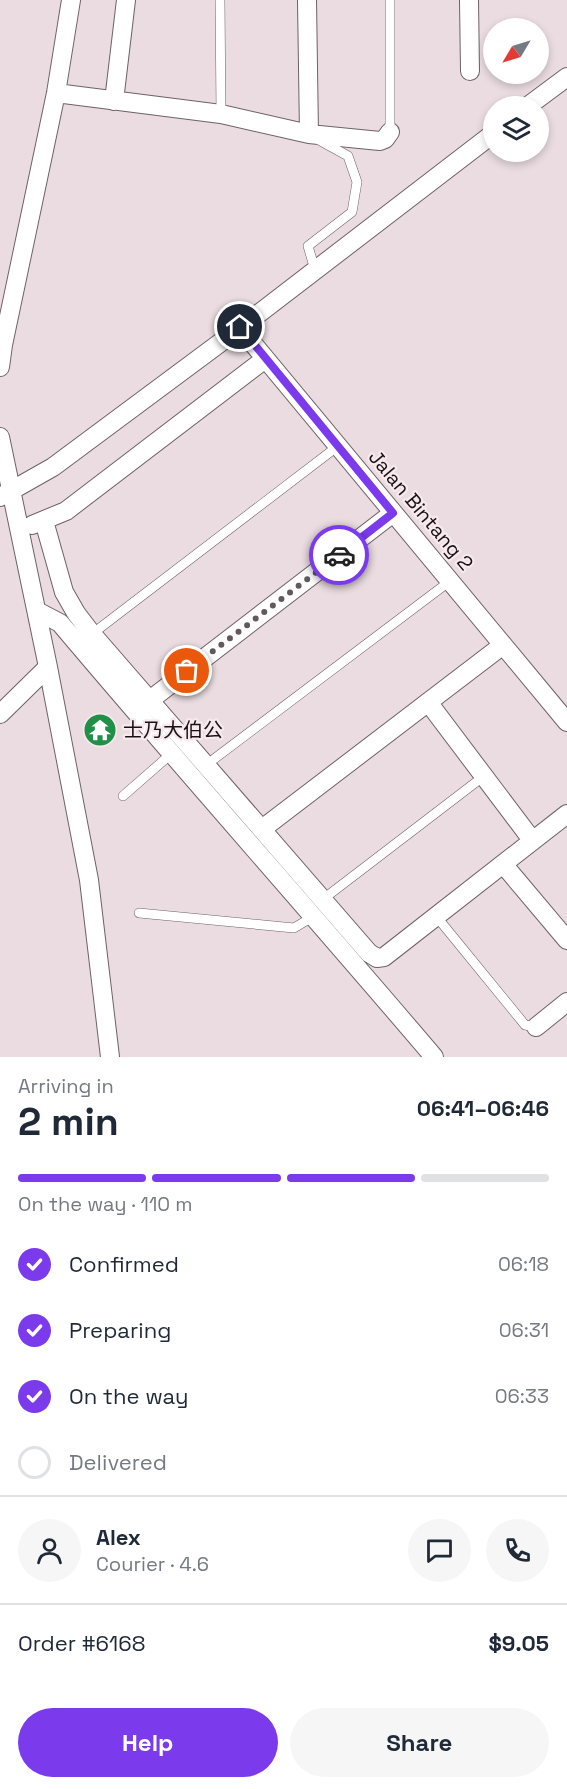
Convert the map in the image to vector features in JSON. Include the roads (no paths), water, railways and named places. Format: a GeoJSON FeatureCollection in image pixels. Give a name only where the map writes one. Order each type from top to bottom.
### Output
{"type":"FeatureCollection","features":[{"type":"Feature","properties":{"kind":"street"},"geometry":{"type":"LineString","coordinates":[[0,367],[56,93],[71,0]]}},
{"type":"Feature","properties":{"kind":"street"},"geometry":{"type":"LineString","coordinates":[[114,101],[126,0]]}},
{"type":"Feature","properties":{"kind":"street"},"geometry":{"type":"LineString","coordinates":[[307,0],[309,134]]}},
{"type":"Feature","properties":{"kind":"street"},"geometry":{"type":"LineString","coordinates":[[469,0],[470,71]]}},
{"type":"Feature","properties":{"kind":"street"},"geometry":{"type":"LineString","coordinates":[[541,96],[567,77]]}},
{"type":"Feature","properties":{"kind":"street"},"geometry":{"type":"LineString","coordinates":[[56,93],[221,114],[309,134],[380,141],[385,139],[390,132]]}},
{"type":"Feature","properties":{"kind":"street"},"geometry":{"type":"LineString","coordinates":[[5,494],[53,467],[483,141]]}},
{"type":"Feature","properties":{"kind":"street","name":"Jalan Bintang 2"},"geometry":{"type":"LineString","coordinates":[[240,327],[567,722]]}},
{"type":"Feature","properties":{"kind":"street"},"geometry":{"type":"LineString","coordinates":[[19,529],[66,511],[265,359]]}},
{"type":"Feature","properties":{"kind":"street"},"geometry":{"type":"LineString","coordinates":[[0,437],[5,494],[19,529],[90,880],[110,1057]]}},
{"type":"Feature","properties":{"kind":"street"},"geometry":{"type":"LineString","coordinates":[[150,700],[393,513]]}},
{"type":"Feature","properties":{"kind":"street"},"geometry":{"type":"LineString","coordinates":[[44,521],[64,592],[76,613],[262,829],[318,908],[434,1057]]}},
{"type":"Feature","properties":{"kind":"street"},"geometry":{"type":"LineString","coordinates":[[37,611],[60,623],[171,754],[318,908],[377,958],[384,957],[532,840],[563,821]]}},
{"type":"Feature","properties":{"kind":"street"},"geometry":{"type":"LineString","coordinates":[[262,829],[503,645]]}},
{"type":"Feature","properties":{"kind":"street"},"geometry":{"type":"LineString","coordinates":[[0,714],[48,667]]}},
{"type":"Feature","properties":{"kind":"street"},"geometry":{"type":"LineString","coordinates":[[428,702],[532,840]]}},
{"type":"Feature","properties":{"kind":"street"},"geometry":{"type":"LineString","coordinates":[[503,864],[567,940]]}},
{"type":"Feature","properties":{"kind":"street"},"geometry":{"type":"LineString","coordinates":[[536,1027],[567,1002]]}},
{"type":"Feature","properties":{"kind":"lane"},"geometry":{"type":"LineString","coordinates":[[220,0],[221,114]]}},
{"type":"Feature","properties":{"kind":"lane"},"geometry":{"type":"LineString","coordinates":[[390,0],[390,132]]}},
{"type":"Feature","properties":{"kind":"lane"},"geometry":{"type":"LineString","coordinates":[[309,134],[348,156],[357,182],[352,212],[308,246],[315,270]]}},
{"type":"Feature","properties":{"kind":"lane"},"geometry":{"type":"LineString","coordinates":[[92,634],[338,446]]}},
{"type":"Feature","properties":{"kind":"lane"},"geometry":{"type":"LineString","coordinates":[[206,765],[450,581]]}},
{"type":"Feature","properties":{"kind":"lane"},"geometry":{"type":"LineString","coordinates":[[123,796],[171,754]]}},
{"type":"Feature","properties":{"kind":"lane"},"geometry":{"type":"LineString","coordinates":[[140,913],[294,928],[484,775]]}},
{"type":"Feature","properties":{"kind":"lane"},"geometry":{"type":"LineString","coordinates":[[436,916],[525,1025],[536,1027]]}},
{"type":"Feature","properties":{"kind":"place","name":"士乃大伯公"},"geometry":{"type":"Point","coordinates":[100,730]}}]}
